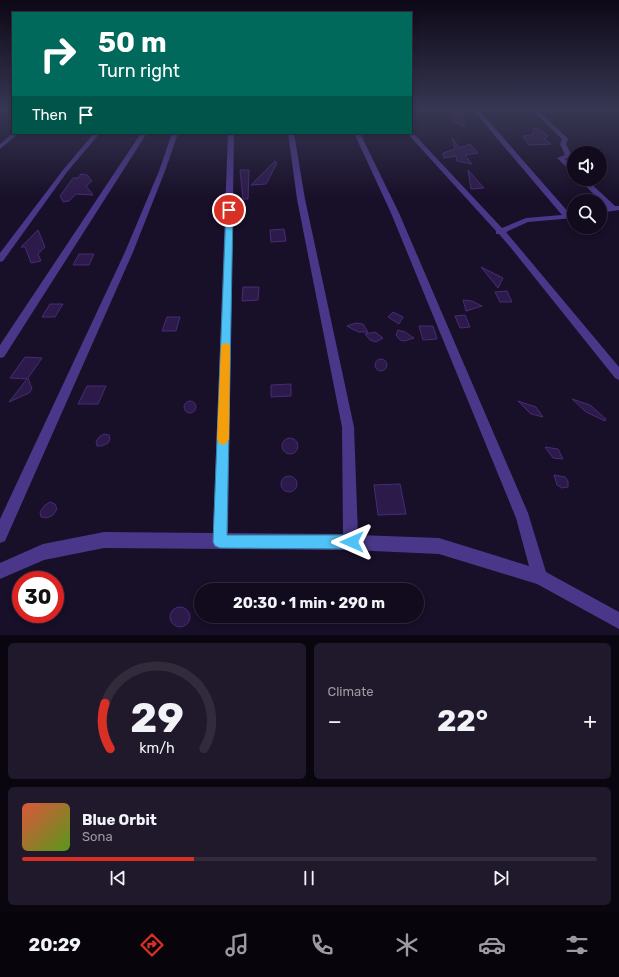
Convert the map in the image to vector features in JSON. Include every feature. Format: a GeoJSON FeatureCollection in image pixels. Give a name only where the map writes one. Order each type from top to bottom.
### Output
{"type":"FeatureCollection","features":[{"type":"Feature","properties":{"kind":"street"},"geometry":{"type":"LineString","coordinates":[[0,147],[8,140]]}},
{"type":"Feature","properties":{"kind":"street"},"geometry":{"type":"LineString","coordinates":[[0,260],[65,171],[91,140]]}},
{"type":"Feature","properties":{"kind":"street"},"geometry":{"type":"LineString","coordinates":[[0,354],[140,140]]}},
{"type":"Feature","properties":{"kind":"street"},"geometry":{"type":"LineString","coordinates":[[0,536],[129,252],[174,140]]}},
{"type":"Feature","properties":{"kind":"street"},"geometry":{"type":"LineString","coordinates":[[220,542],[231,140]]}},
{"type":"Feature","properties":{"kind":"street"},"geometry":{"type":"LineString","coordinates":[[292,140],[301,200],[348,427],[352,542]]}},
{"type":"Feature","properties":{"kind":"street"},"geometry":{"type":"LineString","coordinates":[[360,140],[395,212],[523,518],[540,578]]}},
{"type":"Feature","properties":{"kind":"street"},"geometry":{"type":"LineString","coordinates":[[416,140],[499,232],[514,246],[619,375]]}},
{"type":"Feature","properties":{"kind":"street"},"geometry":{"type":"LineString","coordinates":[[503,140],[567,212]]}},
{"type":"Feature","properties":{"kind":"street"},"geometry":{"type":"LineString","coordinates":[[565,140],[563,144],[567,152]]}},
{"type":"Feature","properties":{"kind":"street"},"geometry":{"type":"LineString","coordinates":[[567,156],[560,158],[567,165]]}},
{"type":"Feature","properties":{"kind":"street"},"geometry":{"type":"LineString","coordinates":[[590,186],[616,208]]}},
{"type":"Feature","properties":{"kind":"street"},"geometry":{"type":"LineString","coordinates":[[499,232],[526,220],[567,216]]}},
{"type":"Feature","properties":{"kind":"street"},"geometry":{"type":"LineString","coordinates":[[0,571],[43,552],[104,540],[352,542],[439,546],[540,578],[619,622]]}},
{"type":"Feature","properties":{"kind":"building"},"geometry":{"type":"Polygon","coordinates":[[[452,140],[460,148],[470,144],[478,153],[465,155],[472,164],[457,161],[456,156],[444,158],[443,153],[455,149],[452,140]]]}},
{"type":"Feature","properties":{"kind":"building"},"geometry":{"type":"Polygon","coordinates":[[[525,140],[546,140],[551,144],[529,145],[525,140]]]}},
{"type":"Feature","properties":{"kind":"building"},"geometry":{"type":"Polygon","coordinates":[[[275,161],[277,163],[266,184],[251,185],[275,161]]]}},
{"type":"Feature","properties":{"kind":"building"},"geometry":{"type":"Polygon","coordinates":[[[240,170],[249,170],[248,199],[243,199],[240,170]]]}},
{"type":"Feature","properties":{"kind":"building"},"geometry":{"type":"Polygon","coordinates":[[[468,170],[484,188],[471,189],[468,170]]]}},
{"type":"Feature","properties":{"kind":"building"},"geometry":{"type":"Polygon","coordinates":[[[81,174],[87,175],[92,181],[86,186],[93,195],[76,194],[69,201],[63,202],[60,196],[73,178],[78,178],[81,174]]]}},
{"type":"Feature","properties":{"kind":"building"},"geometry":{"type":"Polygon","coordinates":[[[284,229],[286,241],[271,242],[270,230],[284,229]]]}},
{"type":"Feature","properties":{"kind":"building"},"geometry":{"type":"Polygon","coordinates":[[[38,230],[45,247],[38,254],[41,261],[31,263],[25,247],[21,247],[38,230]]]}},
{"type":"Feature","properties":{"kind":"building"},"geometry":{"type":"Polygon","coordinates":[[[79,254],[94,254],[89,265],[73,265],[79,254]]]}},
{"type":"Feature","properties":{"kind":"building"},"geometry":{"type":"Polygon","coordinates":[[[481,267],[503,278],[498,288],[481,267]]]}},
{"type":"Feature","properties":{"kind":"building"},"geometry":{"type":"Polygon","coordinates":[[[243,287],[259,287],[258,300],[242,301],[243,287]]]}},
{"type":"Feature","properties":{"kind":"building"},"geometry":{"type":"Polygon","coordinates":[[[507,291],[512,302],[500,302],[495,292],[507,291]]]}},
{"type":"Feature","properties":{"kind":"building"},"geometry":{"type":"Polygon","coordinates":[[[463,300],[472,301],[482,306],[466,311],[463,300]]]}},
{"type":"Feature","properties":{"kind":"building"},"geometry":{"type":"Polygon","coordinates":[[[50,304],[63,304],[55,317],[42,317],[50,304]]]}},
{"type":"Feature","properties":{"kind":"building"},"geometry":{"type":"Polygon","coordinates":[[[393,312],[403,317],[399,324],[388,317],[393,312]]]}},
{"type":"Feature","properties":{"kind":"building"},"geometry":{"type":"Polygon","coordinates":[[[465,315],[470,327],[460,328],[455,316],[465,315]]]}},
{"type":"Feature","properties":{"kind":"building"},"geometry":{"type":"Polygon","coordinates":[[[167,317],[180,317],[176,331],[162,331],[167,317]]]}},
{"type":"Feature","properties":{"kind":"building"},"geometry":{"type":"Polygon","coordinates":[[[356,323],[363,324],[368,332],[358,332],[347,326],[356,323]]]}},
{"type":"Feature","properties":{"kind":"building"},"geometry":{"type":"Polygon","coordinates":[[[419,326],[433,326],[437,339],[423,340],[419,326]]]}},
{"type":"Feature","properties":{"kind":"building"},"geometry":{"type":"Polygon","coordinates":[[[398,330],[405,332],[414,338],[404,341],[400,340],[396,335],[398,330]]]}},
{"type":"Feature","properties":{"kind":"building"},"geometry":{"type":"Polygon","coordinates":[[[375,332],[383,338],[376,342],[370,340],[365,334],[375,332]]]}},
{"type":"Feature","properties":{"kind":"building"},"geometry":{"type":"Polygon","coordinates":[[[25,357],[42,358],[28,378],[32,389],[29,393],[9,402],[27,379],[10,378],[25,357]]]}},
{"type":"Feature","properties":{"kind":"building"},"geometry":{"type":"Polygon","coordinates":[[[379,359],[383,359],[387,365],[383,371],[379,371],[375,367],[375,363],[379,359]]]}},
{"type":"Feature","properties":{"kind":"building"},"geometry":{"type":"Polygon","coordinates":[[[291,384],[291,396],[271,397],[271,385],[291,384]]]}},
{"type":"Feature","properties":{"kind":"building"},"geometry":{"type":"Polygon","coordinates":[[[87,386],[106,386],[98,404],[78,404],[87,386]]]}},
{"type":"Feature","properties":{"kind":"building"},"geometry":{"type":"Polygon","coordinates":[[[572,399],[590,405],[606,419],[605,421],[586,412],[572,399]]]}},
{"type":"Feature","properties":{"kind":"building"},"geometry":{"type":"Polygon","coordinates":[[[190,401],[194,403],[196,407],[194,411],[190,413],[186,411],[184,407],[186,403],[190,401]]]}},
{"type":"Feature","properties":{"kind":"building"},"geometry":{"type":"Polygon","coordinates":[[[518,401],[536,407],[543,417],[531,414],[518,401]]]}},
{"type":"Feature","properties":{"kind":"building"},"geometry":{"type":"Polygon","coordinates":[[[104,434],[109,435],[110,439],[108,443],[102,446],[97,446],[96,442],[99,437],[104,434]]]}},
{"type":"Feature","properties":{"kind":"building"},"geometry":{"type":"Polygon","coordinates":[[[290,438],[297,443],[298,446],[293,453],[290,454],[283,449],[282,446],[287,439],[290,438]]]}},
{"type":"Feature","properties":{"kind":"building"},"geometry":{"type":"Polygon","coordinates":[[[545,447],[558,449],[563,459],[553,458],[545,447]]]}},
{"type":"Feature","properties":{"kind":"building"},"geometry":{"type":"Polygon","coordinates":[[[554,475],[565,477],[568,481],[568,487],[562,488],[557,485],[554,475]]]}},
{"type":"Feature","properties":{"kind":"building"},"geometry":{"type":"Polygon","coordinates":[[[286,476],[292,476],[297,481],[295,490],[292,492],[286,492],[281,487],[281,481],[286,476]]]}},
{"type":"Feature","properties":{"kind":"building"},"geometry":{"type":"Polygon","coordinates":[[[400,484],[406,514],[378,515],[374,485],[400,484]]]}},
{"type":"Feature","properties":{"kind":"building"},"geometry":{"type":"Polygon","coordinates":[[[50,502],[55,504],[57,509],[53,515],[47,518],[41,517],[40,512],[44,506],[50,502]]]}},
{"type":"Feature","properties":{"kind":"building"},"geometry":{"type":"Polygon","coordinates":[[[176,607],[184,607],[190,613],[190,621],[184,627],[176,627],[170,621],[170,613],[176,607]]]}},
{"type":"Feature","properties":{"kind":"slow traffic"},"geometry":{"type":"LineString","coordinates":[[223,439],[225,347]]}},
{"type":"Feature","properties":{"kind":"route"},"geometry":{"type":"LineString","coordinates":[[229,210],[220,542],[352,542]]}}]}
